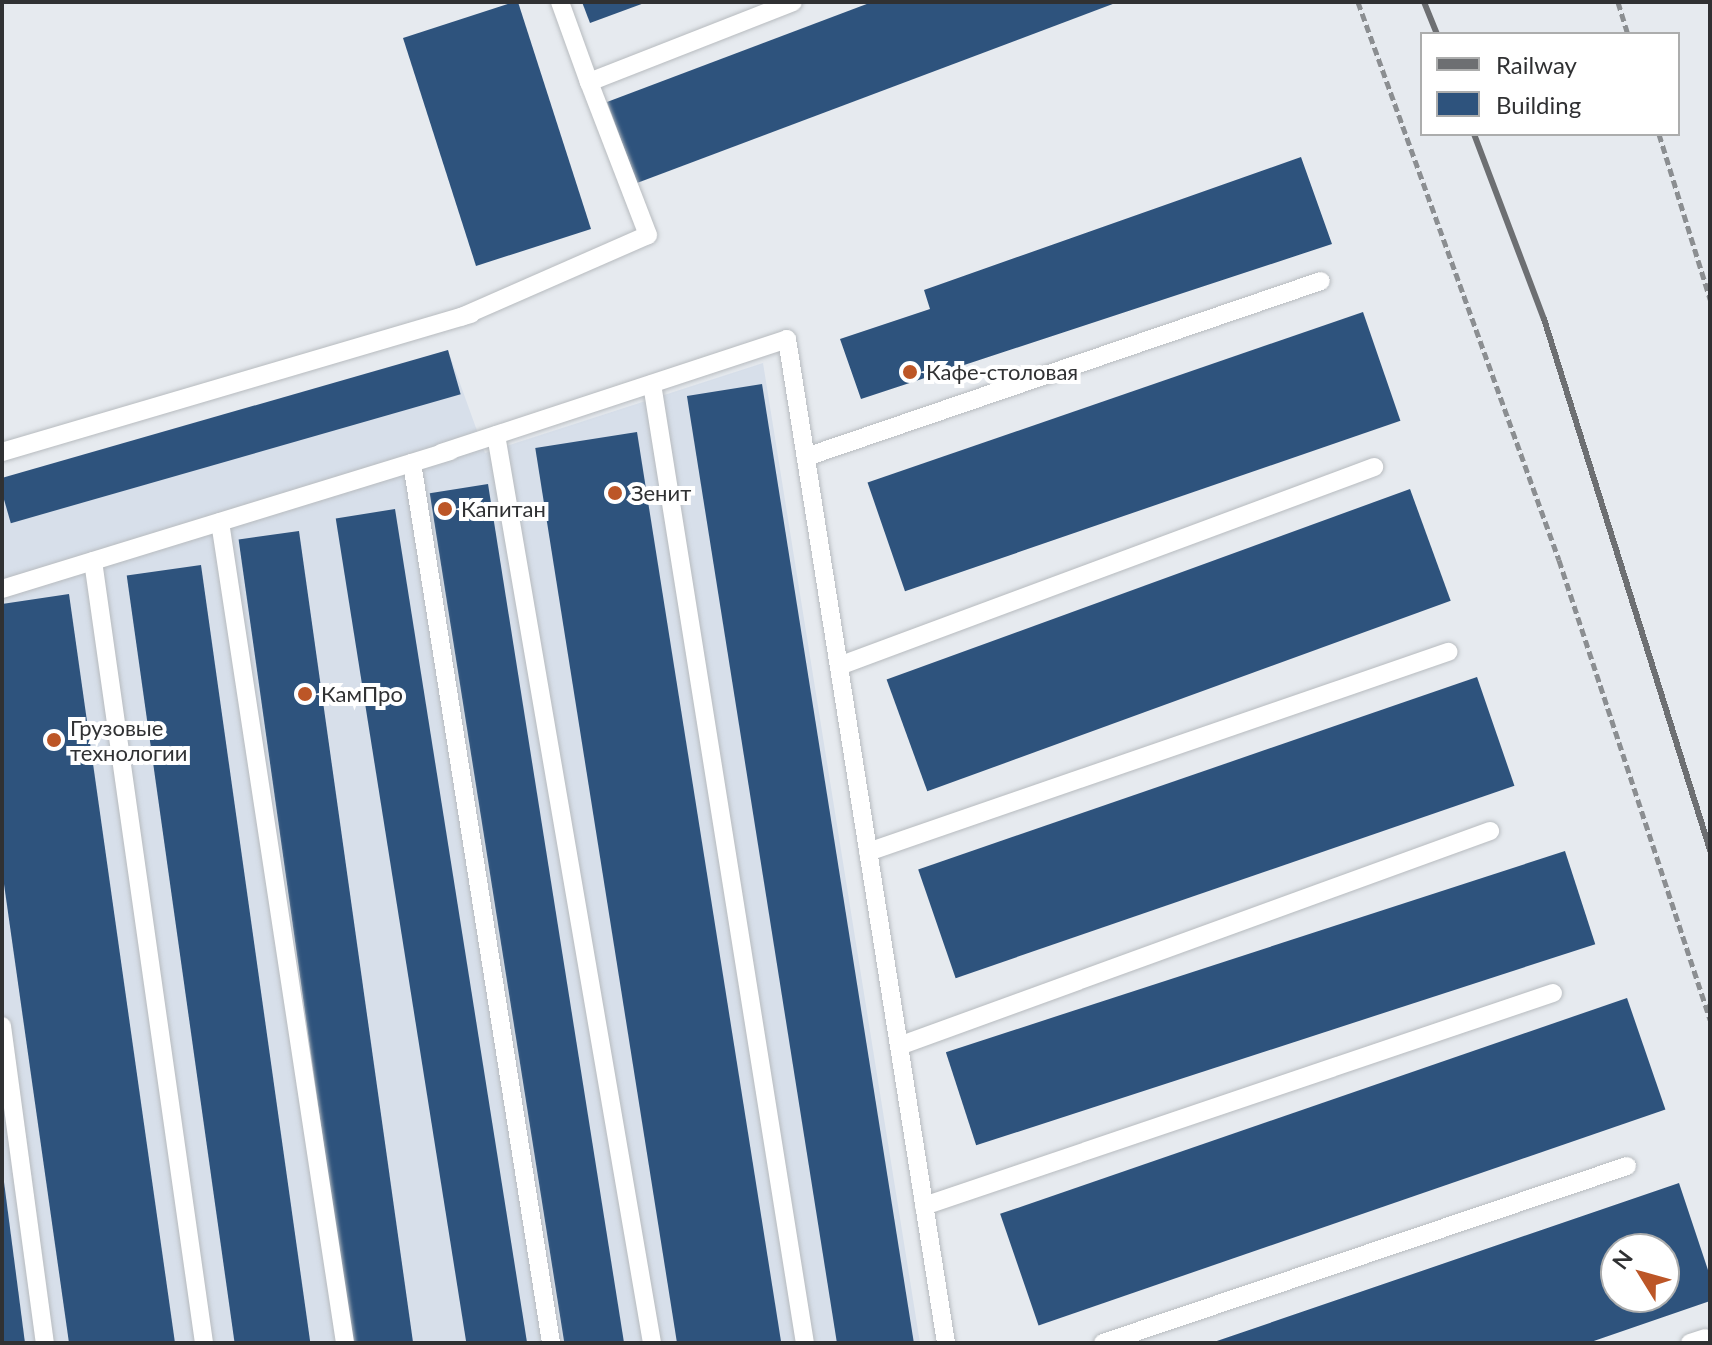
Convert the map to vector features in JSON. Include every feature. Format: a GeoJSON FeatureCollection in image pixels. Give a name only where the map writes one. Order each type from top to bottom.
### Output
{"type":"FeatureCollection","features":[{"type":"Feature","properties":{"kind":"lane"},"geometry":{"type":"LineString","coordinates":[[2,452],[466,316],[648,235],[560,2]]}},
{"type":"Feature","properties":{"kind":"lane"},"geometry":{"type":"LineString","coordinates":[[589,82],[793,2]]}},
{"type":"Feature","properties":{"kind":"lane"},"geometry":{"type":"LineString","coordinates":[[806,457],[1321,281]]}},
{"type":"Feature","properties":{"kind":"lane"},"geometry":{"type":"LineString","coordinates":[[2,589],[412,463],[787,339],[946,1343]]}},
{"type":"Feature","properties":{"kind":"lane"},"geometry":{"type":"LineString","coordinates":[[652,384],[805,1343]]}},
{"type":"Feature","properties":{"kind":"lane"},"geometry":{"type":"LineString","coordinates":[[496,435],[652,1343]]}},
{"type":"Feature","properties":{"kind":"lane"},"geometry":{"type":"LineString","coordinates":[[412,463],[551,1343]]}},
{"type":"Feature","properties":{"kind":"lane"},"geometry":{"type":"LineString","coordinates":[[839,666],[1374,467]]}},
{"type":"Feature","properties":{"kind":"lane"},"geometry":{"type":"LineString","coordinates":[[220,522],[345,1343]]}},
{"type":"Feature","properties":{"kind":"lane"},"geometry":{"type":"LineString","coordinates":[[93,561],[204,1343]]}},
{"type":"Feature","properties":{"kind":"lane"},"geometry":{"type":"LineString","coordinates":[[868,852],[1448,652]]}},
{"type":"Feature","properties":{"kind":"lane"},"geometry":{"type":"LineString","coordinates":[[899,1046],[1490,831]]}},
{"type":"Feature","properties":{"kind":"lane"},"geometry":{"type":"LineString","coordinates":[[924,1206],[1553,993]]}},
{"type":"Feature","properties":{"kind":"lane"},"geometry":{"type":"LineString","coordinates":[[2,1026],[45,1343]]}},
{"type":"Feature","properties":{"kind":"lane"},"geometry":{"type":"LineString","coordinates":[[1103,1343],[1627,1166]]}},
{"type":"Feature","properties":{"kind":"path"},"geometry":{"type":"LineString","coordinates":[[1358,2],[1559,560],[1710,1020]]}},
{"type":"Feature","properties":{"kind":"path"},"geometry":{"type":"LineString","coordinates":[[1618,2],[1627,32]]}},
{"type":"Feature","properties":{"kind":"path"},"geometry":{"type":"LineString","coordinates":[[1660,136],[1710,299]]}},
{"type":"Feature","properties":{"kind":"shaded area"},"geometry":{"type":"Polygon","coordinates":[[[448,350],[485,453],[763,363],[920,1343],[2,1343],[2,491],[448,350]]]}},
{"type":"Feature","properties":{"kind":"building"},"geometry":{"type":"Polygon","coordinates":[[[518,2],[591,229],[476,266],[403,38],[518,2]]]}},
{"type":"Feature","properties":{"kind":"building"},"geometry":{"type":"Polygon","coordinates":[[[582,2],[647,2],[590,23],[582,2]]]}},
{"type":"Feature","properties":{"kind":"building"},"geometry":{"type":"Polygon","coordinates":[[[872,2],[1118,2],[637,183],[607,102],[872,2]]]}},
{"type":"Feature","properties":{"kind":"building"},"geometry":{"type":"Polygon","coordinates":[[[1301,157],[1332,244],[861,399],[840,339],[930,309],[924,290],[1301,157]]]}},
{"type":"Feature","properties":{"kind":"building"},"geometry":{"type":"Polygon","coordinates":[[[1363,312],[1400,421],[905,591],[868,483],[1363,312]]]}},
{"type":"Feature","properties":{"kind":"building"},"geometry":{"type":"Polygon","coordinates":[[[448,350],[461,394],[11,523],[2,492],[2,478],[448,350]]]}},
{"type":"Feature","properties":{"kind":"building"},"geometry":{"type":"Polygon","coordinates":[[[762,384],[914,1343],[837,1343],[687,396],[762,384]]]}},
{"type":"Feature","properties":{"kind":"building"},"geometry":{"type":"Polygon","coordinates":[[[637,432],[781,1343],[677,1343],[535,448],[637,432]]]}},
{"type":"Feature","properties":{"kind":"building"},"geometry":{"type":"Polygon","coordinates":[[[488,484],[624,1343],[564,1343],[430,493],[488,484]]]}},
{"type":"Feature","properties":{"kind":"building"},"geometry":{"type":"Polygon","coordinates":[[[1410,489],[1451,601],[927,791],[887,680],[1410,489]]]}},
{"type":"Feature","properties":{"kind":"building"},"geometry":{"type":"Polygon","coordinates":[[[395,509],[527,1343],[466,1343],[336,518],[395,509]]]}},
{"type":"Feature","properties":{"kind":"building"},"geometry":{"type":"Polygon","coordinates":[[[299,531],[413,1343],[352,1343],[239,539],[299,531]]]}},
{"type":"Feature","properties":{"kind":"building"},"geometry":{"type":"Polygon","coordinates":[[[201,565],[310,1343],[235,1343],[127,575],[201,565]]]}},
{"type":"Feature","properties":{"kind":"building"},"geometry":{"type":"Polygon","coordinates":[[[69,594],[175,1343],[69,1343],[2,870],[2,604],[69,594]]]}},
{"type":"Feature","properties":{"kind":"building"},"geometry":{"type":"Polygon","coordinates":[[[1477,677],[1514,786],[956,978],[918,869],[1477,677]]]}},
{"type":"Feature","properties":{"kind":"building"},"geometry":{"type":"Polygon","coordinates":[[[1565,851],[1595,944],[976,1145],[946,1052],[1565,851]]]}},
{"type":"Feature","properties":{"kind":"building"},"geometry":{"type":"Polygon","coordinates":[[[1627,998],[1665,1110],[1039,1325],[1000,1214],[1627,998]]]}},
{"type":"Feature","properties":{"kind":"building"},"geometry":{"type":"Polygon","coordinates":[[[4,1182],[25,1343],[2,1343],[4,1182]]]}},
{"type":"Feature","properties":{"kind":"building"},"geometry":{"type":"Polygon","coordinates":[[[1679,1183],[1710,1276],[1710,1301],[1680,1311],[1680,1233],[1600,1233],[1600,1313],[1675,1313],[1588,1343],[1211,1343],[1679,1183]]]}},
{"type":"Feature","properties":{"kind":"railway"},"geometry":{"type":"LineString","coordinates":[[1424,2],[1436,32]]}},
{"type":"Feature","properties":{"kind":"railway"},"geometry":{"type":"LineString","coordinates":[[1475,136],[1544,319],[1710,850]]}},
{"type":"Feature","properties":{"kind":"place","name":"Кафе-столовая"},"geometry":{"type":"Point","coordinates":[910,372]}},
{"type":"Feature","properties":{"kind":"place","name":"Зенит"},"geometry":{"type":"Point","coordinates":[615,493]}},
{"type":"Feature","properties":{"kind":"place","name":"Капитан"},"geometry":{"type":"Point","coordinates":[445,509]}},
{"type":"Feature","properties":{"kind":"place","name":"КамПро"},"geometry":{"type":"Point","coordinates":[305,694]}},
{"type":"Feature","properties":{"kind":"place","name":"Грузовые технологии"},"geometry":{"type":"Point","coordinates":[54,740]}}]}
